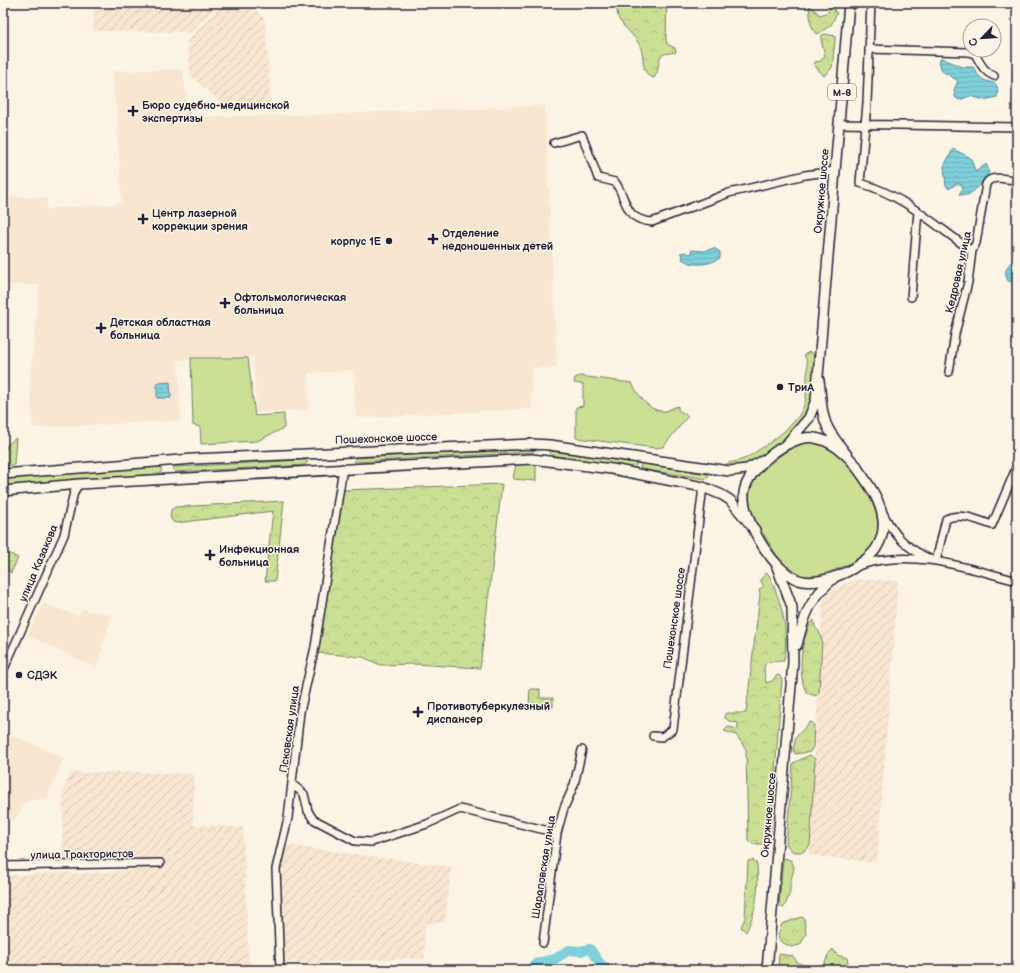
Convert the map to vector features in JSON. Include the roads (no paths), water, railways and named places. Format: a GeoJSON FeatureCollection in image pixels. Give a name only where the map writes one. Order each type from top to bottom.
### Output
{"type":"FeatureCollection","features":[{"type":"Feature","properties":{"kind":"main road","name":"Окружное шоссе"},"geometry":{"type":"LineString","coordinates":[[767,970],[793,662],[792,607],[775,563],[755,530],[747,511],[744,493],[748,480],[766,459],[782,447],[799,430],[812,412],[816,400],[819,380],[849,3]]}},
{"type":"Feature","properties":{"kind":"main road","name":"Окружное шоссе"},"geometry":{"type":"LineString","coordinates":[[775,563],[786,574],[803,582],[815,581],[837,576],[855,568],[871,554],[879,543],[882,528],[880,507],[871,488],[857,466],[828,429],[824,418],[819,380]]}},
{"type":"Feature","properties":{"kind":"main road","name":"Окружное шоссе"},"geometry":{"type":"LineString","coordinates":[[782,447],[800,438],[818,438],[833,445],[857,466]]}},
{"type":"Feature","properties":{"kind":"main road","name":"Пошехонское шоссе"},"geometry":{"type":"LineString","coordinates":[[3,474],[309,452],[543,445],[729,471],[747,469],[766,459]]}},
{"type":"Feature","properties":{"kind":"main road"},"geometry":{"type":"LineString","coordinates":[[543,445],[543,460]]}},
{"type":"Feature","properties":{"kind":"main road"},"geometry":{"type":"LineString","coordinates":[[309,452],[311,470]]}},
{"type":"Feature","properties":{"kind":"main road"},"geometry":{"type":"LineString","coordinates":[[3,491],[79,484],[343,468],[504,460],[543,460],[637,474],[703,487],[730,500],[755,530]]}},
{"type":"Feature","properties":{"kind":"main road"},"geometry":{"type":"LineString","coordinates":[[169,461],[169,478]]}},
{"type":"Feature","properties":{"kind":"main road","name":"Окружное шоссе"},"geometry":{"type":"LineString","coordinates":[[793,662],[802,625],[810,604],[817,593],[837,576]]}},
{"type":"Feature","properties":{"kind":"street"},"geometry":{"type":"LineString","coordinates":[[871,3],[865,124],[860,183],[886,192],[918,211],[972,251]]}},
{"type":"Feature","properties":{"kind":"street"},"geometry":{"type":"LineString","coordinates":[[869,49],[968,52],[975,54],[981,66],[987,73],[994,76]]}},
{"type":"Feature","properties":{"kind":"street"},"geometry":{"type":"LineString","coordinates":[[839,124],[1017,127]]}},
{"type":"Feature","properties":{"kind":"street"},"geometry":{"type":"LineString","coordinates":[[554,143],[582,135],[598,178],[615,182],[622,192],[630,214],[641,221],[652,222],[728,193],[799,176],[835,171]]}},
{"type":"Feature","properties":{"kind":"street","name":"Кедровая улица"},"geometry":{"type":"LineString","coordinates":[[949,372],[954,336],[968,282],[972,251],[975,247],[986,184],[990,179],[1017,180]]}},
{"type":"Feature","properties":{"kind":"street"},"geometry":{"type":"LineString","coordinates":[[911,296],[918,211]]}},
{"type":"Feature","properties":{"kind":"street"},"geometry":{"type":"LineString","coordinates":[[934,561],[946,519],[952,516],[964,516],[992,525],[1017,466]]}},
{"type":"Feature","properties":{"kind":"street","name":"Псковская улица"},"geometry":{"type":"LineString","coordinates":[[280,970],[276,875],[288,818],[300,712],[315,646],[343,468]]}},
{"type":"Feature","properties":{"kind":"street","name":"улица Казакова"},"geometry":{"type":"LineString","coordinates":[[3,671],[64,535],[74,492],[79,484]]}},
{"type":"Feature","properties":{"kind":"street","name":"Пошехонское шоссе"},"geometry":{"type":"LineString","coordinates":[[653,736],[662,736],[673,729],[703,487]]}},
{"type":"Feature","properties":{"kind":"street"},"geometry":{"type":"LineString","coordinates":[[880,507],[897,537],[914,552],[934,561],[1017,581]]}},
{"type":"Feature","properties":{"kind":"street"},"geometry":{"type":"LineString","coordinates":[[855,568],[885,559],[934,561]]}},
{"type":"Feature","properties":{"kind":"street","name":"Шараповская улица"},"geometry":{"type":"LineString","coordinates":[[543,943],[557,833],[564,808],[574,785],[582,750]]}},
{"type":"Feature","properties":{"kind":"street"},"geometry":{"type":"LineString","coordinates":[[292,784],[304,794],[308,811],[313,819],[356,841],[372,842],[427,824],[460,809],[557,833]]}},
{"type":"Feature","properties":{"kind":"street","name":"улица Трактористов"},"geometry":{"type":"LineString","coordinates":[[3,866],[160,864]]}},
{"type":"Feature","properties":{"kind":"water"},"geometry":{"type":"Polygon","coordinates":[[[941,58],[963,67],[973,67],[981,78],[996,84],[998,91],[997,97],[984,100],[970,96],[959,100],[955,97],[954,90],[958,81],[942,71],[939,62],[941,58]]]}},
{"type":"Feature","properties":{"kind":"water"},"geometry":{"type":"Polygon","coordinates":[[[953,149],[971,158],[975,171],[986,164],[988,168],[989,172],[987,177],[970,194],[959,194],[963,188],[961,184],[956,184],[949,189],[946,186],[944,166],[953,149]]]}},
{"type":"Feature","properties":{"kind":"water"},"geometry":{"type":"Polygon","coordinates":[[[714,248],[720,252],[720,258],[706,264],[686,262],[682,259],[683,256],[680,253],[686,252],[689,254],[692,253],[691,250],[704,251],[714,248]]]}},
{"type":"Feature","properties":{"kind":"water"},"geometry":{"type":"Polygon","coordinates":[[[1011,262],[1017,263],[1017,276],[1013,282],[1008,281],[1006,276],[1006,269],[1011,262]]]}},
{"type":"Feature","properties":{"kind":"water"},"geometry":{"type":"Polygon","coordinates":[[[170,382],[171,398],[157,398],[157,383],[170,382]]]}},
{"type":"Feature","properties":{"kind":"waterway"},"geometry":{"type":"LineString","coordinates":[[529,970],[537,963],[555,959],[569,950],[580,951],[590,949],[601,965],[610,970]]}},
{"type":"Feature","properties":{"kind":"place","name":"Бюро судебно-медицинской экспертизы"},"geometry":{"type":"Point","coordinates":[133,111]}},
{"type":"Feature","properties":{"kind":"place","name":"Центр лазерной коррекции зрения"},"geometry":{"type":"Point","coordinates":[143,219]}},
{"type":"Feature","properties":{"kind":"place","name":"Отделение недоношенных детей"},"geometry":{"type":"Point","coordinates":[433,239]}},
{"type":"Feature","properties":{"kind":"place","name":"корпус 1Е"},"geometry":{"type":"Point","coordinates":[389,241]}},
{"type":"Feature","properties":{"kind":"place","name":"Офтольмологическая больница"},"geometry":{"type":"Point","coordinates":[225,303]}},
{"type":"Feature","properties":{"kind":"place","name":"Детская областная больница"},"geometry":{"type":"Point","coordinates":[101,328]}},
{"type":"Feature","properties":{"kind":"place","name":"ТриА"},"geometry":{"type":"Point","coordinates":[780,387]}},
{"type":"Feature","properties":{"kind":"place","name":"Инфекционная больница"},"geometry":{"type":"Point","coordinates":[210,555]}},
{"type":"Feature","properties":{"kind":"place","name":"СДЭК"},"geometry":{"type":"Point","coordinates":[19,675]}},
{"type":"Feature","properties":{"kind":"place","name":"Противотуберкулезный диспансер"},"geometry":{"type":"Point","coordinates":[418,712]}}]}
